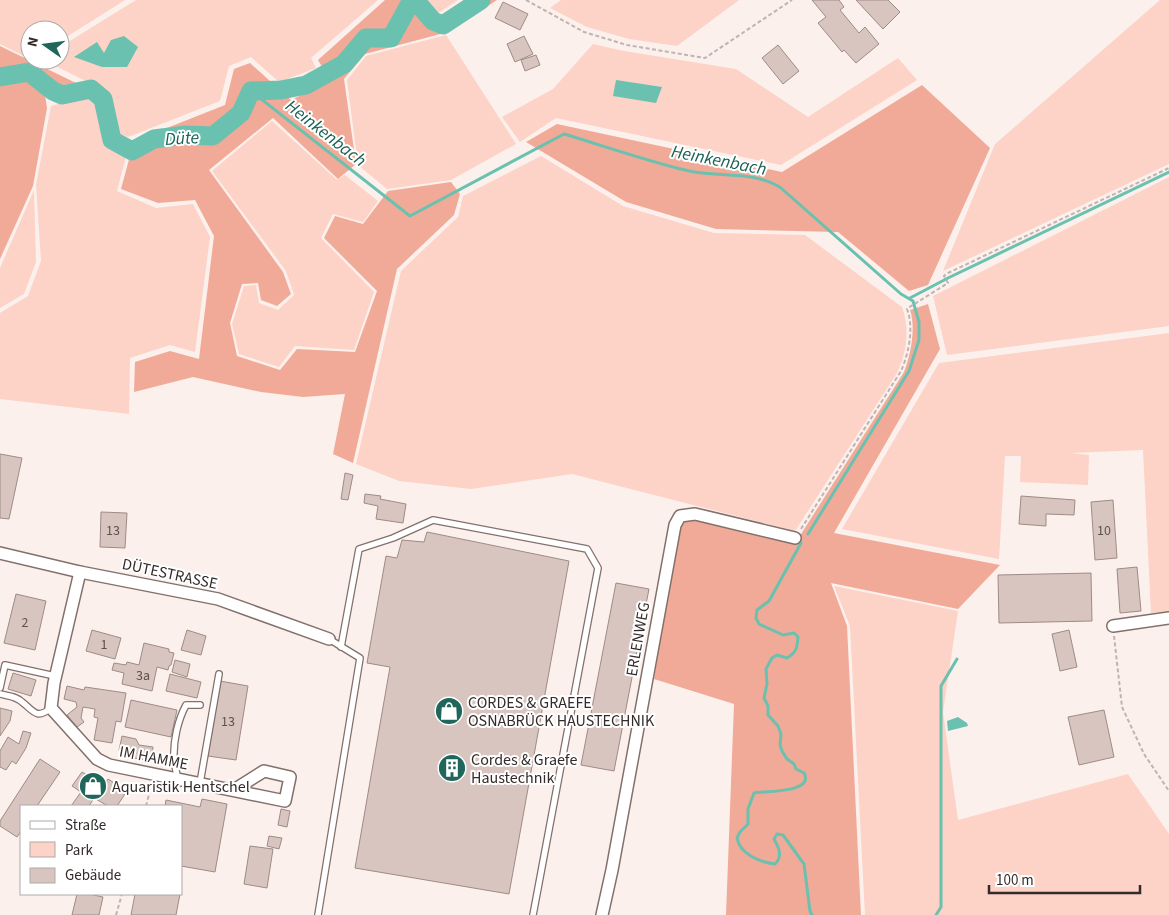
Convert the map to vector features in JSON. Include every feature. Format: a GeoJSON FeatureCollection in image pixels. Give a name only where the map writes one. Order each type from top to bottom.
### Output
{"type":"FeatureCollection","features":[{"type":"Feature","properties":{"kind":"street","name":"ERLENWEG"},"geometry":{"type":"LineString","coordinates":[[602,915],[612,870],[675,525],[680,516],[695,514],[795,538]]}},
{"type":"Feature","properties":{"kind":"street","name":"DÜTESTRASSE"},"geometry":{"type":"LineString","coordinates":[[0,553],[80,572],[218,599],[329,639]]}},
{"type":"Feature","properties":{"kind":"street"},"geometry":{"type":"LineString","coordinates":[[51,708],[55,676],[80,572]]}},
{"type":"Feature","properties":{"kind":"street"},"geometry":{"type":"LineString","coordinates":[[1114,626],[1169,618]]}},
{"type":"Feature","properties":{"kind":"street","name":"IM HAMME"},"geometry":{"type":"LineString","coordinates":[[51,708],[97,759],[109,765],[234,790]]}},
{"type":"Feature","properties":{"kind":"lane"},"geometry":{"type":"LineString","coordinates":[[341,647],[359,549],[393,538],[433,520],[587,548],[598,568],[533,915]]}},
{"type":"Feature","properties":{"kind":"lane"},"geometry":{"type":"LineString","coordinates":[[318,915],[360,658],[329,639]]}},
{"type":"Feature","properties":{"kind":"lane"},"geometry":{"type":"LineString","coordinates":[[0,688],[5,664],[55,676]]}},
{"type":"Feature","properties":{"kind":"lane"},"geometry":{"type":"LineString","coordinates":[[200,783],[219,674]]}},
{"type":"Feature","properties":{"kind":"lane"},"geometry":{"type":"LineString","coordinates":[[0,694],[16,698],[36,714],[44,714],[51,708]]}},
{"type":"Feature","properties":{"kind":"lane"},"geometry":{"type":"LineString","coordinates":[[177,778],[174,743],[182,712],[186,705],[200,704]]}},
{"type":"Feature","properties":{"kind":"path"},"geometry":{"type":"LineString","coordinates":[[526,0],[584,32],[628,45],[705,58],[792,0]]}},
{"type":"Feature","properties":{"kind":"path"},"geometry":{"type":"LineString","coordinates":[[795,538],[906,361],[910,318],[908,308],[948,283],[944,277],[955,270],[1169,168]]}},
{"type":"Feature","properties":{"kind":"path"},"geometry":{"type":"LineString","coordinates":[[1114,626],[1122,707],[1144,754],[1169,791]]}},
{"type":"Feature","properties":{"kind":"path"},"geometry":{"type":"LineString","coordinates":[[146,805],[154,774]]}},
{"type":"Feature","properties":{"kind":"path"},"geometry":{"type":"LineString","coordinates":[[116,915],[122,895]]}},
{"type":"Feature","properties":{"kind":"green space"},"geometry":{"type":"Polygon","coordinates":[[[0,0],[125,0],[70,35],[70,20],[20,20],[20,54],[0,44],[0,0]]]}},
{"type":"Feature","properties":{"kind":"green space"},"geometry":{"type":"Polygon","coordinates":[[[136,0],[378,0],[311,58],[316,68],[279,82],[251,57],[229,66],[220,101],[128,137],[118,133],[111,94],[64,70],[70,70],[70,41],[136,0]]]}},
{"type":"Feature","properties":{"kind":"green space"},"geometry":{"type":"Polygon","coordinates":[[[422,0],[458,0],[435,15],[422,0]]]}},
{"type":"Feature","properties":{"kind":"green space"},"geometry":{"type":"Polygon","coordinates":[[[561,0],[739,0],[677,46],[629,39],[587,27],[550,8],[561,0]]]}},
{"type":"Feature","properties":{"kind":"green space"},"geometry":{"type":"Polygon","coordinates":[[[1160,0],[1169,0],[1169,164],[943,271],[995,144],[1160,0]]]}},
{"type":"Feature","properties":{"kind":"green space"},"geometry":{"type":"Polygon","coordinates":[[[446,35],[516,144],[451,180],[387,189],[358,165],[347,80],[366,56],[446,35]]]}},
{"type":"Feature","properties":{"kind":"green space"},"geometry":{"type":"Polygon","coordinates":[[[593,44],[624,51],[736,69],[808,117],[898,58],[917,80],[781,165],[556,118],[520,142],[502,117],[553,89],[593,44]]]}},
{"type":"Feature","properties":{"kind":"green space"},"geometry":{"type":"Polygon","coordinates":[[[88,96],[95,102],[104,145],[126,156],[117,191],[156,208],[193,204],[210,237],[195,352],[170,345],[130,358],[129,414],[0,399],[0,313],[28,296],[41,261],[36,185],[51,106],[88,96]]]}},
{"type":"Feature","properties":{"kind":"green space"},"geometry":{"type":"Polygon","coordinates":[[[272,121],[337,180],[345,175],[378,201],[363,222],[333,214],[321,238],[374,292],[354,350],[295,346],[279,367],[239,354],[232,324],[244,286],[256,285],[259,303],[278,310],[294,295],[286,271],[212,171],[272,121]]]}},
{"type":"Feature","properties":{"kind":"green space"},"geometry":{"type":"Polygon","coordinates":[[[541,156],[623,206],[714,233],[805,235],[902,307],[907,332],[905,349],[897,373],[795,531],[572,474],[471,489],[399,481],[356,464],[401,271],[458,217],[463,196],[541,156]]]}},
{"type":"Feature","properties":{"kind":"green space"},"geometry":{"type":"Polygon","coordinates":[[[1169,177],[1169,326],[947,355],[933,296],[1169,177]]]}},
{"type":"Feature","properties":{"kind":"green space"},"geometry":{"type":"Polygon","coordinates":[[[34,190],[36,262],[24,294],[0,308],[0,268],[34,190]]]}},
{"type":"Feature","properties":{"kind":"green space"},"geometry":{"type":"Polygon","coordinates":[[[1169,333],[1169,611],[1151,613],[1143,450],[1071,453],[1089,455],[1088,485],[1020,482],[1021,456],[1005,456],[999,559],[842,529],[939,363],[1169,333]]]}},
{"type":"Feature","properties":{"kind":"green space"},"geometry":{"type":"Polygon","coordinates":[[[834,586],[958,611],[943,712],[958,820],[1128,774],[1169,834],[1169,915],[865,915],[850,626],[834,586]]]}},
{"type":"Feature","properties":{"kind":"shaded area"},"geometry":{"type":"Polygon","coordinates":[[[385,0],[417,0],[415,9],[428,24],[464,0],[497,0],[448,32],[365,54],[344,79],[356,164],[338,179],[273,118],[209,170],[283,272],[291,294],[277,306],[261,300],[258,283],[242,284],[230,323],[237,356],[280,370],[297,349],[355,352],[377,291],[324,238],[335,216],[363,224],[388,191],[451,182],[460,194],[454,215],[397,269],[353,463],[333,454],[345,394],[303,397],[261,392],[193,377],[134,392],[135,362],[170,351],[199,359],[214,236],[195,200],[158,203],[121,189],[134,141],[225,105],[234,69],[250,63],[291,100],[330,81],[318,60],[385,0]]]}},
{"type":"Feature","properties":{"kind":"shaded area"},"geometry":{"type":"Polygon","coordinates":[[[124,36],[138,47],[127,67],[102,67],[74,57],[97,42],[104,53],[111,40],[124,36]]]}},
{"type":"Feature","properties":{"kind":"shaded area"},"geometry":{"type":"Polygon","coordinates":[[[0,46],[20,56],[20,70],[49,70],[76,83],[44,88],[47,108],[33,186],[0,259],[0,46]]]}},
{"type":"Feature","properties":{"kind":"shaded area"},"geometry":{"type":"Polygon","coordinates":[[[616,80],[662,87],[656,103],[613,96],[616,80]]]}},
{"type":"Feature","properties":{"kind":"shaded area"},"geometry":{"type":"Polygon","coordinates":[[[922,85],[990,148],[928,285],[909,291],[838,232],[716,229],[626,202],[526,142],[557,124],[782,172],[922,85]]]}},
{"type":"Feature","properties":{"kind":"shaded area"},"geometry":{"type":"Polygon","coordinates":[[[928,304],[940,349],[834,533],[1000,565],[958,609],[831,583],[847,626],[861,915],[726,915],[734,704],[654,679],[677,526],[685,519],[695,518],[796,542],[904,372],[912,341],[913,325],[910,310],[928,304]]]}},
{"type":"Feature","properties":{"kind":"shaded area"},"geometry":{"type":"Polygon","coordinates":[[[958,717],[967,723],[968,726],[948,731],[947,721],[958,717]]]}},
{"type":"Feature","properties":{"kind":"building"},"geometry":{"type":"Polygon","coordinates":[[[812,0],[839,0],[844,7],[840,10],[859,33],[865,27],[879,44],[856,63],[844,50],[842,52],[818,23],[826,17],[812,0]]]}},
{"type":"Feature","properties":{"kind":"building"},"geometry":{"type":"Polygon","coordinates":[[[856,0],[888,0],[900,12],[883,29],[856,0]]]}},
{"type":"Feature","properties":{"kind":"building"},"geometry":{"type":"Polygon","coordinates":[[[503,2],[528,14],[520,30],[495,18],[503,2]]]}},
{"type":"Feature","properties":{"kind":"building"},"geometry":{"type":"Polygon","coordinates":[[[524,36],[533,54],[515,62],[507,44],[524,36]]]}},
{"type":"Feature","properties":{"kind":"building"},"geometry":{"type":"Polygon","coordinates":[[[778,45],[799,71],[783,84],[762,58],[778,45]]]}},
{"type":"Feature","properties":{"kind":"building"},"geometry":{"type":"Polygon","coordinates":[[[536,55],[540,65],[525,71],[521,60],[536,55]]]}},
{"type":"Feature","properties":{"kind":"building"},"geometry":{"type":"Polygon","coordinates":[[[0,454],[22,458],[9,519],[0,518],[0,454]]]}},
{"type":"Feature","properties":{"kind":"building"},"geometry":{"type":"Polygon","coordinates":[[[345,473],[353,475],[348,500],[341,499],[345,473]]]}},
{"type":"Feature","properties":{"kind":"building"},"geometry":{"type":"Polygon","coordinates":[[[365,494],[381,496],[380,499],[406,504],[403,523],[376,519],[378,506],[364,503],[365,494]]]}},
{"type":"Feature","properties":{"kind":"building"},"geometry":{"type":"Polygon","coordinates":[[[1021,496],[1075,500],[1074,515],[1046,514],[1046,526],[1019,524],[1021,496]]]}},
{"type":"Feature","properties":{"kind":"building"},"geometry":{"type":"Polygon","coordinates":[[[1113,500],[1117,558],[1095,560],[1091,502],[1113,500]]]}},
{"type":"Feature","properties":{"kind":"building"},"geometry":{"type":"Polygon","coordinates":[[[101,512],[127,513],[125,548],[100,547],[101,512]]]}},
{"type":"Feature","properties":{"kind":"building","name":"Cordes & Graefe Haustechnik"},"geometry":{"type":"Polygon","coordinates":[[[427,532],[569,561],[509,894],[355,868],[390,667],[367,663],[386,556],[397,558],[402,540],[424,542],[427,532]]]}},
{"type":"Feature","properties":{"kind":"building"},"geometry":{"type":"Polygon","coordinates":[[[1137,567],[1141,611],[1120,613],[1117,569],[1137,567]]]}},
{"type":"Feature","properties":{"kind":"building"},"geometry":{"type":"Polygon","coordinates":[[[1091,573],[1092,621],[999,623],[998,575],[1091,573]]]}},
{"type":"Feature","properties":{"kind":"building"},"geometry":{"type":"Polygon","coordinates":[[[616,583],[649,589],[614,771],[581,765],[616,583]]]}},
{"type":"Feature","properties":{"kind":"building"},"geometry":{"type":"Polygon","coordinates":[[[16,594],[46,601],[35,650],[4,643],[16,594]]]}},
{"type":"Feature","properties":{"kind":"building"},"geometry":{"type":"Polygon","coordinates":[[[92,630],[121,638],[115,659],[86,651],[92,630]]]}},
{"type":"Feature","properties":{"kind":"building"},"geometry":{"type":"Polygon","coordinates":[[[187,630],[206,636],[201,655],[181,650],[187,630]]]}},
{"type":"Feature","properties":{"kind":"building"},"geometry":{"type":"Polygon","coordinates":[[[1069,630],[1077,667],[1060,671],[1052,634],[1069,630]]]}},
{"type":"Feature","properties":{"kind":"building"},"geometry":{"type":"Polygon","coordinates":[[[144,643],[169,649],[169,652],[174,653],[168,670],[157,667],[152,691],[122,684],[124,673],[112,670],[114,663],[126,665],[127,662],[139,665],[144,643]]]}},
{"type":"Feature","properties":{"kind":"building"},"geometry":{"type":"Polygon","coordinates":[[[175,660],[190,664],[187,677],[172,672],[175,660]]]}},
{"type":"Feature","properties":{"kind":"building"},"geometry":{"type":"Polygon","coordinates":[[[13,673],[36,680],[31,696],[8,689],[13,673]]]}},
{"type":"Feature","properties":{"kind":"building"},"geometry":{"type":"Polygon","coordinates":[[[170,674],[201,682],[197,698],[166,691],[170,674]]]}},
{"type":"Feature","properties":{"kind":"building"},"geometry":{"type":"Polygon","coordinates":[[[220,681],[248,686],[236,760],[208,756],[220,681]]]}},
{"type":"Feature","properties":{"kind":"building"},"geometry":{"type":"Polygon","coordinates":[[[67,686],[84,690],[85,687],[126,693],[121,722],[116,721],[112,743],[94,740],[98,718],[94,717],[95,709],[83,707],[81,718],[84,722],[77,727],[67,715],[77,707],[76,702],[64,699],[67,686]]]}},
{"type":"Feature","properties":{"kind":"building"},"geometry":{"type":"Polygon","coordinates":[[[131,700],[177,710],[171,737],[125,727],[131,700]]]}},
{"type":"Feature","properties":{"kind":"building"},"geometry":{"type":"Polygon","coordinates":[[[0,708],[12,711],[10,721],[0,736],[0,708]]]}},
{"type":"Feature","properties":{"kind":"building"},"geometry":{"type":"Polygon","coordinates":[[[1104,710],[1114,757],[1079,765],[1068,717],[1104,710]]]}},
{"type":"Feature","properties":{"kind":"building"},"geometry":{"type":"Polygon","coordinates":[[[23,731],[31,733],[26,748],[16,764],[12,761],[6,770],[0,767],[0,751],[8,737],[19,744],[23,731]]]}},
{"type":"Feature","properties":{"kind":"building"},"geometry":{"type":"Polygon","coordinates":[[[122,736],[136,739],[139,745],[153,747],[151,761],[123,756],[119,750],[122,736]]]}},
{"type":"Feature","properties":{"kind":"building"},"geometry":{"type":"Polygon","coordinates":[[[40,759],[60,772],[38,805],[20,805],[20,832],[17,837],[0,826],[0,821],[40,759]]]}},
{"type":"Feature","properties":{"kind":"building"},"geometry":{"type":"Polygon","coordinates":[[[82,772],[104,785],[108,779],[127,791],[118,805],[106,805],[94,798],[90,805],[72,805],[81,792],[72,786],[82,772]]]}},
{"type":"Feature","properties":{"kind":"building"},"geometry":{"type":"Polygon","coordinates":[[[202,799],[227,804],[215,872],[182,866],[182,805],[165,805],[166,800],[200,807],[202,799]]]}},
{"type":"Feature","properties":{"kind":"building"},"geometry":{"type":"Polygon","coordinates":[[[281,809],[290,811],[287,827],[278,825],[281,809]]]}},
{"type":"Feature","properties":{"kind":"building"},"geometry":{"type":"Polygon","coordinates":[[[269,836],[282,838],[279,849],[267,846],[269,836]]]}},
{"type":"Feature","properties":{"kind":"building"},"geometry":{"type":"Polygon","coordinates":[[[250,846],[273,849],[267,888],[244,884],[250,846]]]}},
{"type":"Feature","properties":{"kind":"building"},"geometry":{"type":"Polygon","coordinates":[[[77,895],[103,897],[99,915],[72,915],[77,895]]]}},
{"type":"Feature","properties":{"kind":"building"},"geometry":{"type":"Polygon","coordinates":[[[135,895],[180,895],[176,915],[131,915],[135,895]]]}},
{"type":"Feature","properties":{"kind":"waterway","name":"Düte"},"geometry":{"type":"LineString","coordinates":[[0,77],[29,72],[53,91],[62,95],[91,89],[103,99],[112,140],[132,151],[154,139],[186,135],[213,136],[241,113],[251,91],[281,90],[306,85],[344,64],[366,38],[391,38],[412,0]]}},
{"type":"Feature","properties":{"kind":"waterway","name":"Düte"},"geometry":{"type":"LineString","coordinates":[[415,0],[433,21],[443,25],[481,0]]}},
{"type":"Feature","properties":{"kind":"waterway","name":"Heinkenbach"},"geometry":{"type":"LineString","coordinates":[[251,91],[410,216],[564,134],[685,170],[759,179],[781,188],[901,294],[913,301],[919,322],[919,340],[909,371],[808,534]]}},
{"type":"Feature","properties":{"kind":"waterway"},"geometry":{"type":"LineString","coordinates":[[910,298],[1169,172]]}},
{"type":"Feature","properties":{"kind":"waterway","name":"Heinkenbach"},"geometry":{"type":"LineString","coordinates":[[801,543],[769,601],[757,610],[756,618],[759,624],[783,635],[794,633],[798,637],[793,654],[787,658],[777,655],[772,658],[766,669],[767,684],[764,698],[768,706],[768,715],[778,726],[781,734],[780,745],[782,751],[796,769],[804,773],[805,780],[796,788],[754,793],[748,809],[748,824],[737,838],[746,853],[775,864],[780,855],[774,839],[777,834],[783,835],[804,864],[812,915]]}},
{"type":"Feature","properties":{"kind":"waterway"},"geometry":{"type":"LineString","coordinates":[[936,915],[941,907],[941,686],[957,659]]}},
{"type":"Feature","properties":{"kind":"place","name":"CORDES & GRAEFE OSNABRÜCK HAUSTECHNIK"},"geometry":{"type":"Point","coordinates":[449,711]}},
{"type":"Feature","properties":{"kind":"place","name":"Cordes & Graefe Haustechnik"},"geometry":{"type":"Point","coordinates":[452,768]}},
{"type":"Feature","properties":{"kind":"place","name":"Aquaristik Hentschel"},"geometry":{"type":"Point","coordinates":[93,786]}}]}
